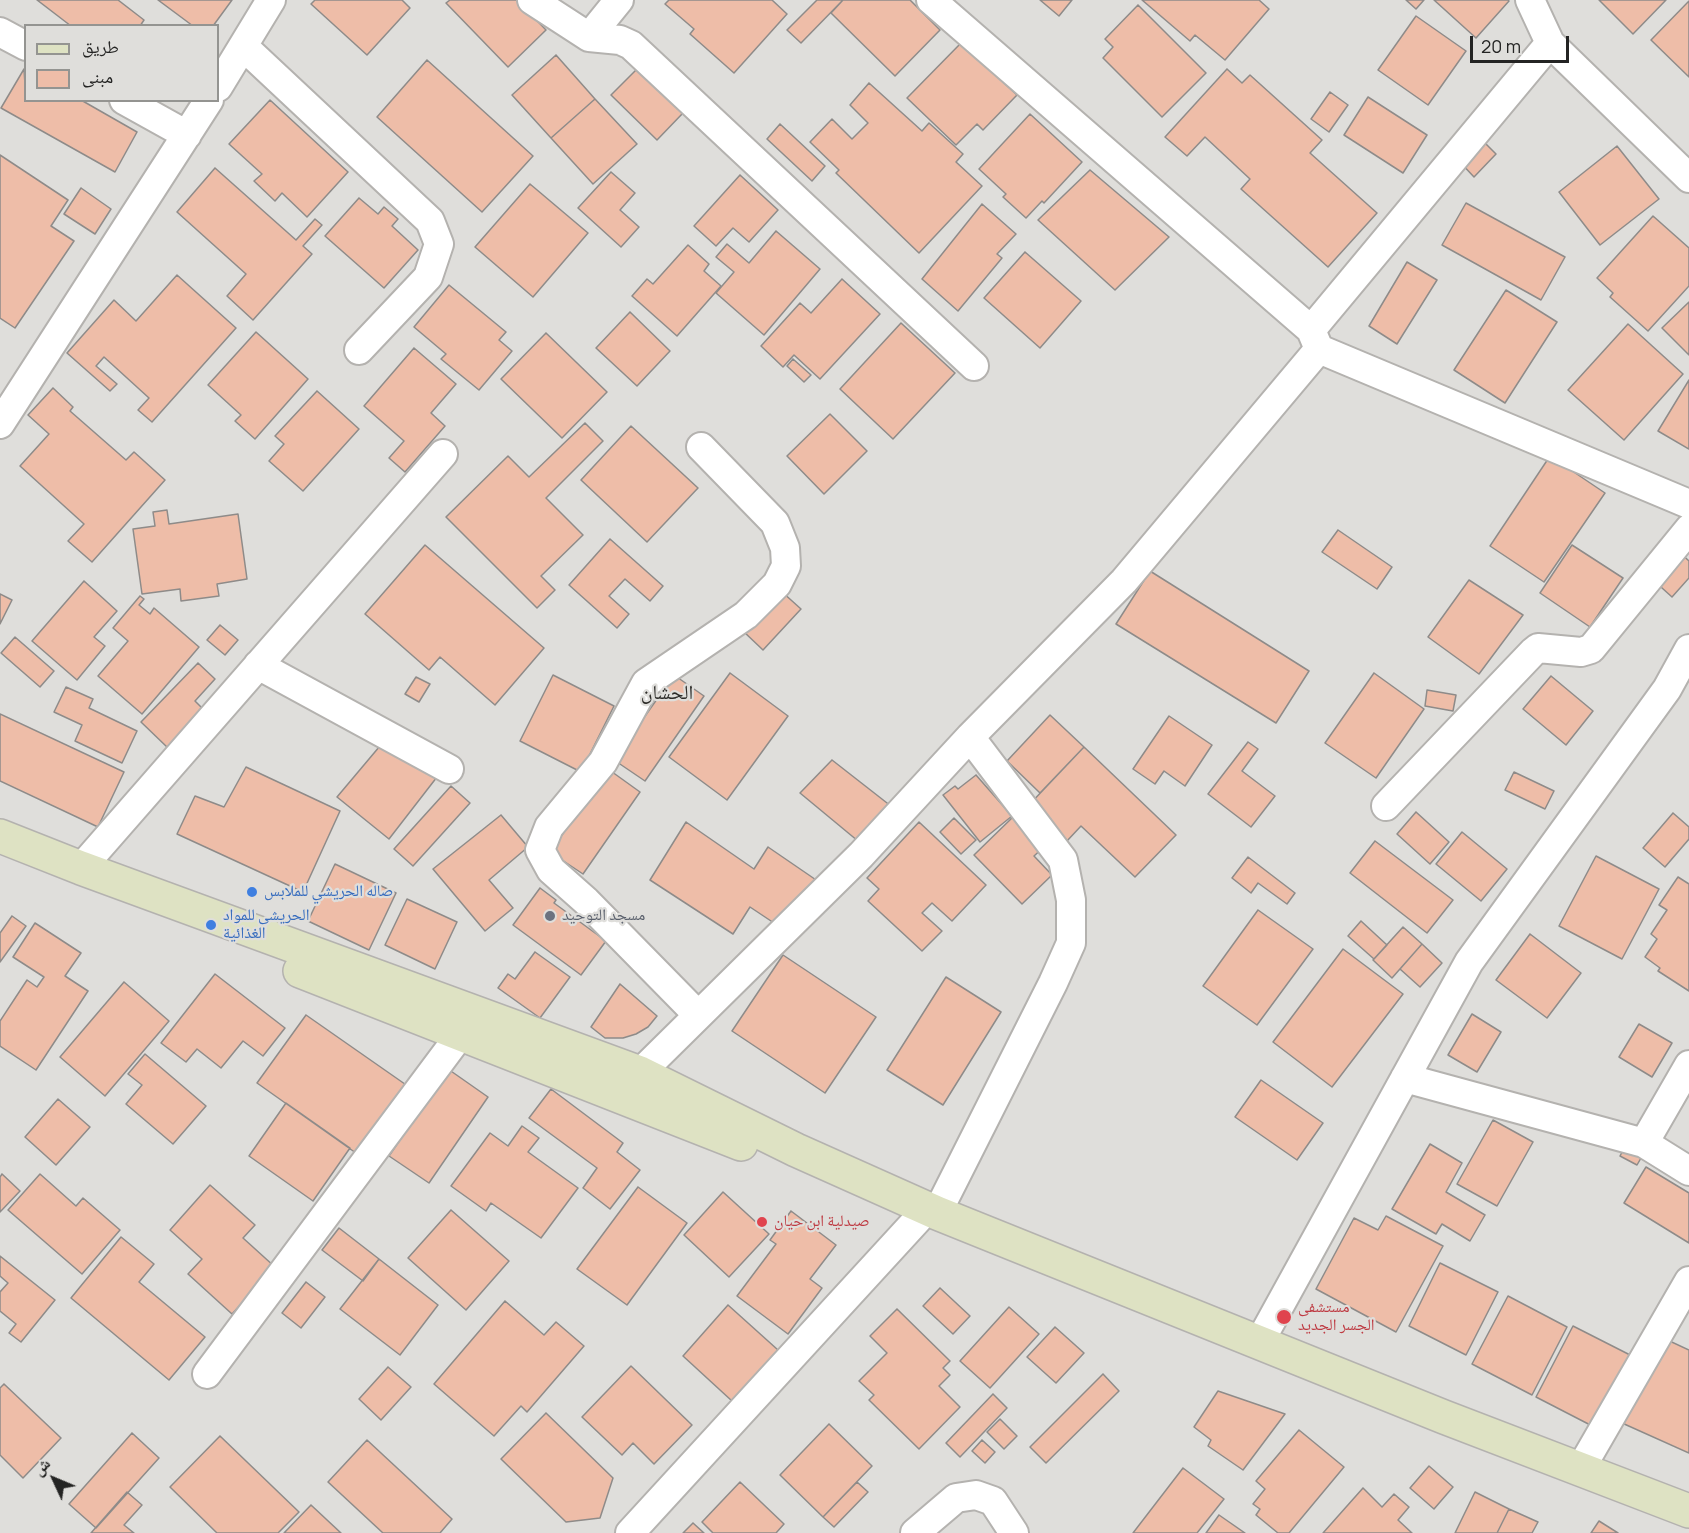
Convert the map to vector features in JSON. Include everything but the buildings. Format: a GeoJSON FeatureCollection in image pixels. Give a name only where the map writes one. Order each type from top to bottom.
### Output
{"type":"FeatureCollection","features":[{"type":"Feature","properties":{"kind":"main road"},"geometry":{"type":"LineString","coordinates":[[0,836],[81,868],[640,1073],[927,1216],[1443,1421],[1581,1468],[1689,1511]]}},
{"type":"Feature","properties":{"kind":"main road"},"geometry":{"type":"LineString","coordinates":[[0,852],[460,1035],[1259,1343],[1689,1522]]}},
{"type":"Feature","properties":{"kind":"street"},"geometry":{"type":"LineString","coordinates":[[219,85],[271,0]]}},
{"type":"Feature","properties":{"kind":"street"},"geometry":{"type":"LineString","coordinates":[[532,0],[590,38],[620,40],[631,45],[974,366]]}},
{"type":"Feature","properties":{"kind":"street"},"geometry":{"type":"LineString","coordinates":[[590,38],[620,0]]}},
{"type":"Feature","properties":{"kind":"street"},"geometry":{"type":"LineString","coordinates":[[931,0],[1315,340],[1689,504]]}},
{"type":"Feature","properties":{"kind":"street"},"geometry":{"type":"LineString","coordinates":[[1530,0],[1550,42],[1689,178]]}},
{"type":"Feature","properties":{"kind":"street"},"geometry":{"type":"LineString","coordinates":[[0,32],[24,45]]}},
{"type":"Feature","properties":{"kind":"street"},"geometry":{"type":"LineString","coordinates":[[640,1073],[697,1014],[861,855],[970,737],[1124,581],[1550,42]]}},
{"type":"Feature","properties":{"kind":"street"},"geometry":{"type":"LineString","coordinates":[[243,46],[430,221],[439,244],[428,277],[359,350]]}},
{"type":"Feature","properties":{"kind":"street"},"geometry":{"type":"LineString","coordinates":[[128,102],[187,135]]}},
{"type":"Feature","properties":{"kind":"street"},"geometry":{"type":"LineString","coordinates":[[0,424],[208,102]]}},
{"type":"Feature","properties":{"kind":"street"},"geometry":{"type":"LineString","coordinates":[[697,1014],[586,901],[550,870],[540,850],[549,827],[603,762],[646,684],[746,615],[777,585],[786,566],[785,548],[775,523],[701,447]]}},
{"type":"Feature","properties":{"kind":"street"},"geometry":{"type":"LineString","coordinates":[[81,868],[443,454]]}},
{"type":"Feature","properties":{"kind":"street"},"geometry":{"type":"LineString","coordinates":[[1386,806],[1538,648],[1581,651],[1591,649],[1689,530]]}},
{"type":"Feature","properties":{"kind":"street"},"geometry":{"type":"LineString","coordinates":[[1259,1343],[1469,962],[1667,689],[1689,650]]}},
{"type":"Feature","properties":{"kind":"street"},"geometry":{"type":"LineString","coordinates":[[258,665],[449,769]]}},
{"type":"Feature","properties":{"kind":"street"},"geometry":{"type":"LineString","coordinates":[[630,1533],[927,1216],[1071,943],[1071,900],[1063,860],[970,737]]}},
{"type":"Feature","properties":{"kind":"street"},"geometry":{"type":"LineString","coordinates":[[207,1374],[460,1035]]}},
{"type":"Feature","properties":{"kind":"street"},"geometry":{"type":"LineString","coordinates":[[1644,1143],[1689,1065]]}},
{"type":"Feature","properties":{"kind":"street"},"geometry":{"type":"LineString","coordinates":[[1405,1078],[1644,1143],[1689,1171]]}},
{"type":"Feature","properties":{"kind":"street"},"geometry":{"type":"LineString","coordinates":[[1581,1468],[1689,1281]]}},
{"type":"Feature","properties":{"kind":"street"},"geometry":{"type":"LineString","coordinates":[[915,1533],[956,1498],[976,1496],[993,1501],[1014,1533]]}},
{"type":"Feature","properties":{"kind":"place","name":"صاله الحريشي للملابس"},"geometry":{"type":"Point","coordinates":[252,892]}},
{"type":"Feature","properties":{"kind":"place","name":"مسجد التوحيد"},"geometry":{"type":"Point","coordinates":[550,916]}},
{"type":"Feature","properties":{"kind":"place","name":"الحريشي للمواد الغذائية"},"geometry":{"type":"Point","coordinates":[211,925]}},
{"type":"Feature","properties":{"kind":"place","name":"صيدلية ابن حيان"},"geometry":{"type":"Point","coordinates":[762,1222]}},
{"type":"Feature","properties":{"kind":"place","name":"مستشفى الجسر الجديد"},"geometry":{"type":"Point","coordinates":[1284,1317]}},
{"type":"Feature","properties":{"kind":"district","name":"الحشان"},"geometry":{"type":"Point","coordinates":[667,693]}}]}
